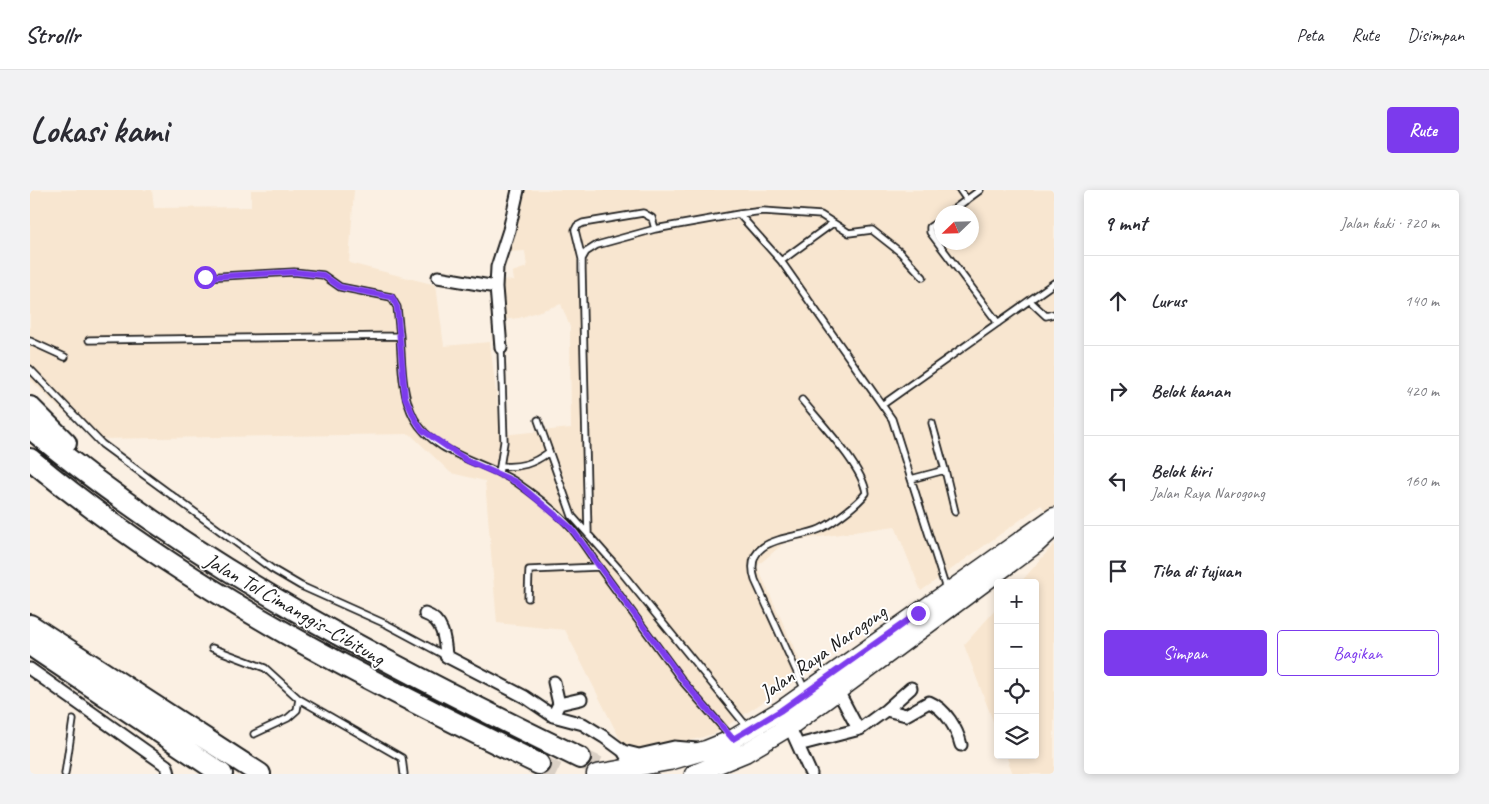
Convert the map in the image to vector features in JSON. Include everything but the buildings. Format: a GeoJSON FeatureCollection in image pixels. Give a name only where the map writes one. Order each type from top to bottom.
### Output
{"type":"FeatureCollection","features":[{"type":"Feature","properties":{"kind":"highway"},"geometry":{"type":"LineString","coordinates":[[30,407],[129,504]]}},
{"type":"Feature","properties":{"kind":"highway","name":"Jalan Tol Cimanggis–Cibitung"},"geometry":{"type":"LineString","coordinates":[[30,428],[65,457],[196,551],[355,646],[442,691],[580,758]]}},
{"type":"Feature","properties":{"kind":"highway","name":"Jalan Tol Cimanggis–Cibitung"},"geometry":{"type":"LineString","coordinates":[[30,459],[50,476],[176,566],[264,620],[344,667],[539,764]]}},
{"type":"Feature","properties":{"kind":"highway"},"geometry":{"type":"LineString","coordinates":[[30,625],[260,774]]}},
{"type":"Feature","properties":{"kind":"highway"},"geometry":{"type":"LineString","coordinates":[[30,645],[222,774]]}},
{"type":"Feature","properties":{"kind":"highway"},"geometry":{"type":"LineString","coordinates":[[161,734],[188,764],[191,774]]}},
{"type":"Feature","properties":{"kind":"main road","name":"Jalan Raya Narogong"},"geometry":{"type":"LineString","coordinates":[[596,774],[634,769],[669,761],[706,750],[733,739],[780,711],[1054,517]]}},
{"type":"Feature","properties":{"kind":"main road","name":"Jalan Raya Narogong"},"geometry":{"type":"LineString","coordinates":[[694,774],[745,753],[790,726],[1037,543],[1054,527]]}},
{"type":"Feature","properties":{"kind":"street"},"geometry":{"type":"LineString","coordinates":[[501,348],[496,287],[500,253],[509,230],[518,190]]}},
{"type":"Feature","properties":{"kind":"street"},"geometry":{"type":"LineString","coordinates":[[438,277],[496,287]]}},
{"type":"Feature","properties":{"kind":"street"},"geometry":{"type":"LineString","coordinates":[[425,614],[432,616],[441,628],[446,656],[525,697],[553,716],[583,724],[623,751],[639,755],[674,746],[706,750]]}},
{"type":"Feature","properties":{"kind":"street"},"geometry":{"type":"LineString","coordinates":[[30,669],[167,766],[169,774]]}},
{"type":"Feature","properties":{"kind":"street"},"geometry":{"type":"LineString","coordinates":[[553,716],[559,704],[554,682]]}},
{"type":"Feature","properties":{"kind":"street"},"geometry":{"type":"LineString","coordinates":[[798,745],[846,734],[858,729],[886,710],[910,688]]}},
{"type":"Feature","properties":{"kind":"street"},"geometry":{"type":"LineString","coordinates":[[838,691],[858,729]]}},
{"type":"Feature","properties":{"kind":"street"},"geometry":{"type":"LineString","coordinates":[[559,704],[581,698]]}},
{"type":"Feature","properties":{"kind":"street"},"geometry":{"type":"LineString","coordinates":[[886,710],[906,715],[932,702],[957,729],[962,745]]}},
{"type":"Feature","properties":{"kind":"street"},"geometry":{"type":"LineString","coordinates":[[780,711],[790,726],[811,774]]}},
{"type":"Feature","properties":{"kind":"street"},"geometry":{"type":"LineString","coordinates":[[623,751],[634,769]]}},
{"type":"Feature","properties":{"kind":"lane"},"geometry":{"type":"LineString","coordinates":[[960,190],[967,200]]}},
{"type":"Feature","properties":{"kind":"lane"},"geometry":{"type":"LineString","coordinates":[[960,205],[980,190]]}},
{"type":"Feature","properties":{"kind":"lane"},"geometry":{"type":"LineString","coordinates":[[582,259],[586,252],[597,246],[656,229],[763,211],[821,215],[849,233],[872,230],[900,252],[923,277]]}},
{"type":"Feature","properties":{"kind":"lane"},"geometry":{"type":"LineString","coordinates":[[588,534],[582,259],[575,230],[582,223],[642,213],[652,218],[656,229]]}},
{"type":"Feature","properties":{"kind":"lane"},"geometry":{"type":"LineString","coordinates":[[739,214],[780,261],[892,419],[948,592]]}},
{"type":"Feature","properties":{"kind":"lane"},"geometry":{"type":"LineString","coordinates":[[780,261],[833,223]]}},
{"type":"Feature","properties":{"kind":"lane"},"geometry":{"type":"LineString","coordinates":[[934,224],[930,227],[930,232],[934,237]]}},
{"type":"Feature","properties":{"kind":"lane"},"geometry":{"type":"LineString","coordinates":[[943,250],[998,323]]}},
{"type":"Feature","properties":{"kind":"lane"},"geometry":{"type":"LineString","coordinates":[[205,277],[294,272],[323,275],[340,287],[392,297],[397,307],[405,397],[422,430],[468,461],[500,470],[536,497],[571,528],[684,682],[733,739]]}},
{"type":"Feature","properties":{"kind":"lane"},"geometry":{"type":"LineString","coordinates":[[882,405],[1054,283]]}},
{"type":"Feature","properties":{"kind":"lane"},"geometry":{"type":"LineString","coordinates":[[1030,301],[1046,316],[1054,314]]}},
{"type":"Feature","properties":{"kind":"lane"},"geometry":{"type":"LineString","coordinates":[[89,340],[400,336]]}},
{"type":"Feature","properties":{"kind":"lane"},"geometry":{"type":"LineString","coordinates":[[30,341],[65,357]]}},
{"type":"Feature","properties":{"kind":"lane"},"geometry":{"type":"LineString","coordinates":[[500,470],[504,442],[501,348]]}},
{"type":"Feature","properties":{"kind":"lane"},"geometry":{"type":"LineString","coordinates":[[30,369],[102,444],[272,569],[301,586],[388,625],[446,656]]}},
{"type":"Feature","properties":{"kind":"lane"},"geometry":{"type":"LineString","coordinates":[[802,400],[848,456],[865,486],[866,493],[821,529],[782,538],[768,544],[759,551],[754,560],[752,569],[755,580],[806,692]]}},
{"type":"Feature","properties":{"kind":"lane"},"geometry":{"type":"LineString","coordinates":[[538,420],[572,516],[749,729]]}},
{"type":"Feature","properties":{"kind":"lane"},"geometry":{"type":"LineString","coordinates":[[932,423],[955,512]]}},
{"type":"Feature","properties":{"kind":"lane"},"geometry":{"type":"LineString","coordinates":[[500,470],[527,465],[549,452]]}},
{"type":"Feature","properties":{"kind":"lane"},"geometry":{"type":"LineString","coordinates":[[911,479],[945,470]]}},
{"type":"Feature","properties":{"kind":"lane"},"geometry":{"type":"LineString","coordinates":[[528,598],[528,570],[599,567]]}},
{"type":"Feature","properties":{"kind":"lane"},"geometry":{"type":"LineString","coordinates":[[212,648],[265,668],[299,700],[402,758],[404,774]]}},
{"type":"Feature","properties":{"kind":"lane"},"geometry":{"type":"LineString","coordinates":[[254,734],[288,718],[297,710],[299,700]]}},
{"type":"Feature","properties":{"kind":"lane"},"geometry":{"type":"LineString","coordinates":[[65,774],[73,720]]}},
{"type":"Feature","properties":{"kind":"shaded area"},"geometry":{"type":"Polygon","coordinates":[[[30,190],[152,190],[154,208],[251,207],[251,190],[354,190],[349,263],[436,285],[444,346],[490,342],[501,435],[571,428],[570,327],[561,304],[519,318],[499,320],[494,279],[513,281],[512,272],[527,267],[525,251],[507,252],[515,190],[1054,190],[1054,523],[1041,505],[921,591],[895,526],[785,542],[757,566],[806,674],[716,733],[630,759],[565,630],[497,623],[485,481],[451,473],[410,434],[97,439],[57,406],[30,379],[30,190]]]}},
{"type":"Feature","properties":{"kind":"shaded area"},"geometry":{"type":"Polygon","coordinates":[[[1054,544],[1054,774],[1013,774],[1007,759],[1039,759],[1039,579],[1023,579],[1054,544]]]}},
{"type":"Feature","properties":{"kind":"shaded area"},"geometry":{"type":"Polygon","coordinates":[[[994,611],[994,724],[964,645],[994,611]]]}},
{"type":"Feature","properties":{"kind":"tunnel"},"geometry":{"type":"LineString","coordinates":[[580,758],[614,774]]}},
{"type":"Feature","properties":{"kind":"tunnel"},"geometry":{"type":"LineString","coordinates":[[539,764],[559,774]]}},
{"type":"Feature","properties":{"kind":"route"},"geometry":{"type":"LineString","coordinates":[[205,277],[294,272],[323,275],[340,287],[392,297],[396,301],[397,307],[405,397],[422,430],[468,461],[500,473],[516,482],[571,528],[684,682],[733,739],[780,711],[918,613]]}}]}
